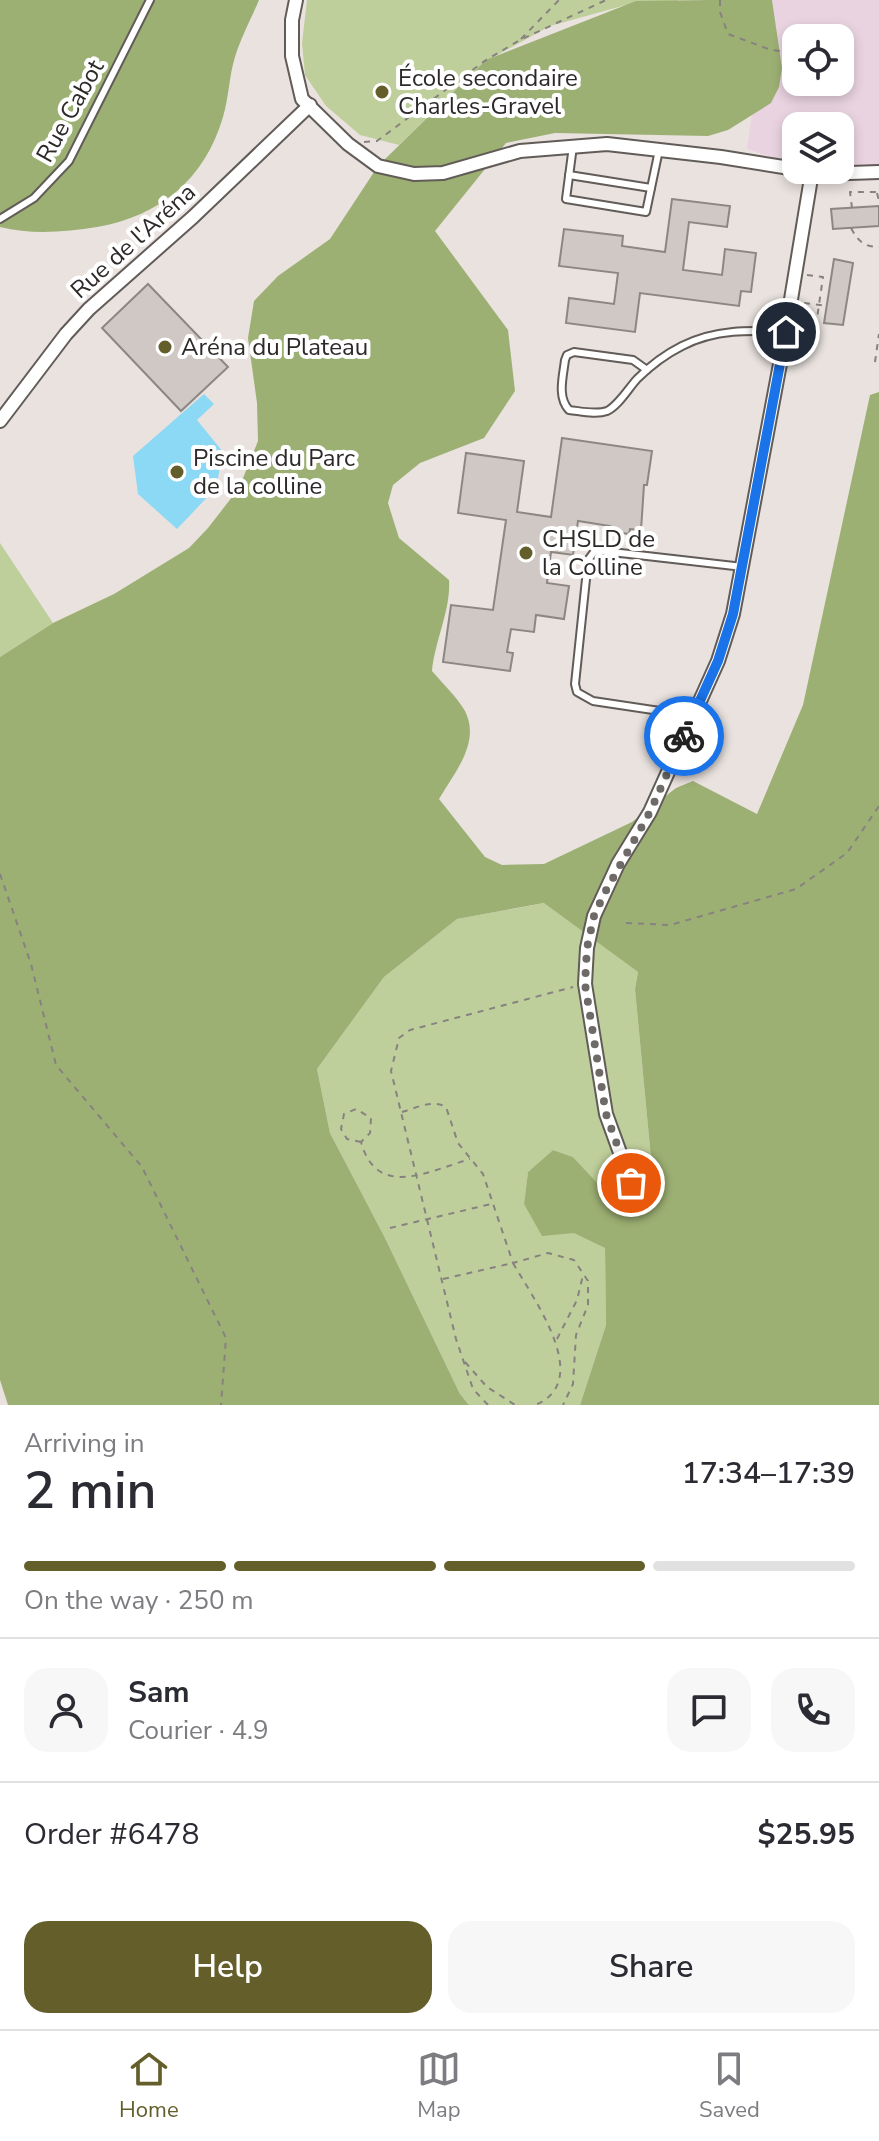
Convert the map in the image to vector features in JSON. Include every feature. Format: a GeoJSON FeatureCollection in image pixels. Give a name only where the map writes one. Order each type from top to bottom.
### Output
{"type":"FeatureCollection","features":[{"type":"Feature","properties":{"kind":"street"},"geometry":{"type":"LineString","coordinates":[[296,0],[292,20],[293,63],[302,99],[348,144],[378,166],[402,172],[432,174],[520,151],[607,144],[782,168]]}},
{"type":"Feature","properties":{"kind":"street","name":"Rue de l'Aréna"},"geometry":{"type":"LineString","coordinates":[[0,421],[66,334],[89,309],[193,217],[310,105]]}},
{"type":"Feature","properties":{"kind":"street"},"geometry":{"type":"LineString","coordinates":[[854,174],[879,172]]}},
{"type":"Feature","properties":{"kind":"street"},"geometry":{"type":"LineString","coordinates":[[631,1183],[606,1114],[585,984],[587,948],[594,916],[614,873],[650,812],[722,648],[733,614],[786,332],[801,184]]}},
{"type":"Feature","properties":{"kind":"lane","name":"Rue Cabot"},"geometry":{"type":"LineString","coordinates":[[0,219],[34,198],[69,161],[150,0]]}},
{"type":"Feature","properties":{"kind":"lane"},"geometry":{"type":"LineString","coordinates":[[573,146],[566,199],[646,212],[659,150]]}},
{"type":"Feature","properties":{"kind":"lane"},"geometry":{"type":"LineString","coordinates":[[569,175],[651,188]]}},
{"type":"Feature","properties":{"kind":"lane"},"geometry":{"type":"LineString","coordinates":[[647,370],[633,360],[574,352],[567,355],[565,360],[561,396],[569,410],[607,411],[647,370],[684,344],[717,333],[739,330],[786,332]]}},
{"type":"Feature","properties":{"kind":"lane"},"geometry":{"type":"LineString","coordinates":[[693,716],[593,701],[577,692],[576,674],[588,560],[594,552],[603,551],[743,567]]}},
{"type":"Feature","properties":{"kind":"path"},"geometry":{"type":"LineString","coordinates":[[520,40],[559,0]]}},
{"type":"Feature","properties":{"kind":"path"},"geometry":{"type":"LineString","coordinates":[[348,144],[377,141],[486,60],[520,40],[606,0]]}},
{"type":"Feature","properties":{"kind":"path"},"geometry":{"type":"LineString","coordinates":[[720,0],[720,12],[728,34],[782,51]]}},
{"type":"Feature","properties":{"kind":"path"},"geometry":{"type":"LineString","coordinates":[[852,208],[850,192],[878,192],[879,201]]}},
{"type":"Feature","properties":{"kind":"path"},"geometry":{"type":"LineString","coordinates":[[851,228],[859,241],[869,247],[879,247]]}},
{"type":"Feature","properties":{"kind":"path"},"geometry":{"type":"LineString","coordinates":[[806,275],[831,279]]}},
{"type":"Feature","properties":{"kind":"path"},"geometry":{"type":"LineString","coordinates":[[812,353],[823,277]]}},
{"type":"Feature","properties":{"kind":"path"},"geometry":{"type":"LineString","coordinates":[[801,302],[827,306]]}},
{"type":"Feature","properties":{"kind":"path"},"geometry":{"type":"LineString","coordinates":[[875,362],[879,334]]}},
{"type":"Feature","properties":{"kind":"path"},"geometry":{"type":"LineString","coordinates":[[626,923],[670,925],[796,889],[847,853],[879,806]]}},
{"type":"Feature","properties":{"kind":"path"},"geometry":{"type":"LineString","coordinates":[[0,874],[31,964],[56,1065],[142,1167],[226,1338],[221,1405]]}},
{"type":"Feature","properties":{"kind":"path"},"geometry":{"type":"LineString","coordinates":[[488,1405],[473,1389],[463,1359],[391,1071],[399,1038],[410,1030],[585,984]]}},
{"type":"Feature","properties":{"kind":"path"},"geometry":{"type":"LineString","coordinates":[[401,1113],[431,1104],[446,1107],[458,1143],[483,1174],[513,1263],[557,1340],[560,1371],[557,1388],[545,1401],[535,1405]]}},
{"type":"Feature","properties":{"kind":"path"},"geometry":{"type":"LineString","coordinates":[[356,1109],[371,1118],[370,1133],[361,1142],[347,1139],[341,1129],[344,1114],[356,1109]]}},
{"type":"Feature","properties":{"kind":"path"},"geometry":{"type":"LineString","coordinates":[[361,1142],[370,1164],[382,1175],[399,1178],[471,1158]]}},
{"type":"Feature","properties":{"kind":"path"},"geometry":{"type":"LineString","coordinates":[[390,1228],[492,1204]]}},
{"type":"Feature","properties":{"kind":"path"},"geometry":{"type":"LineString","coordinates":[[441,1280],[548,1253],[574,1260],[588,1281],[588,1305],[576,1335],[573,1384],[563,1405]]}},
{"type":"Feature","properties":{"kind":"path"},"geometry":{"type":"LineString","coordinates":[[557,1340],[577,1300],[583,1274]]}},
{"type":"Feature","properties":{"kind":"path"},"geometry":{"type":"LineString","coordinates":[[463,1359],[487,1387],[515,1405]]}},
{"type":"Feature","properties":{"kind":"shaded area"},"geometry":{"type":"Polygon","coordinates":[[[772,0],[879,0],[879,172],[854,171],[854,112],[782,112],[782,160],[747,149],[752,114],[771,103],[777,39],[772,0]]]}},
{"type":"Feature","properties":{"kind":"green space"},"geometry":{"type":"Polygon","coordinates":[[[0,0],[259,0],[235,57],[225,109],[215,139],[192,176],[160,204],[120,222],[48,232],[0,227],[0,0]]]}},
{"type":"Feature","properties":{"kind":"green space","name":"École secondaire Charles-Gravel"},"geometry":{"type":"Polygon","coordinates":[[[307,0],[679,2],[626,5],[550,26],[483,63],[399,145],[360,135],[326,106],[305,75],[302,43],[307,0]]]}},
{"type":"Feature","properties":{"kind":"green space"},"geometry":{"type":"Polygon","coordinates":[[[772,0],[782,68],[779,87],[771,103],[728,130],[708,136],[555,133],[506,143],[435,231],[508,330],[515,391],[484,438],[420,463],[393,485],[388,503],[399,538],[449,580],[448,603],[432,671],[465,711],[470,735],[464,757],[439,799],[485,857],[502,865],[544,864],[632,822],[676,788],[693,781],[757,814],[803,705],[870,395],[879,392],[879,1405],[580,1405],[606,1325],[605,1248],[574,1233],[542,1236],[524,1204],[528,1172],[553,1150],[573,1157],[612,1199],[634,1197],[653,1179],[635,989],[638,972],[544,903],[457,919],[384,977],[317,1069],[330,1133],[384,1236],[460,1394],[469,1405],[8,1405],[0,1380],[0,657],[53,623],[114,594],[189,548],[239,488],[258,441],[257,403],[248,338],[254,301],[278,276],[330,239],[378,166],[486,60],[636,1],[772,0]]]}},
{"type":"Feature","properties":{"kind":"green space"},"geometry":{"type":"Polygon","coordinates":[[[0,543],[53,623],[0,657],[0,543]]]}},
{"type":"Feature","properties":{"kind":"green space"},"geometry":{"type":"Polygon","coordinates":[[[545,903],[638,972],[635,989],[653,1179],[634,1197],[612,1200],[573,1157],[553,1150],[528,1172],[524,1204],[605,1248],[606,1325],[580,1405],[469,1405],[460,1394],[384,1236],[330,1133],[317,1069],[384,977],[457,919],[545,903]]]}},
{"type":"Feature","properties":{"kind":"water","name":"Piscine du Parc de la colline"},"geometry":{"type":"Polygon","coordinates":[[[204,394],[214,404],[197,420],[223,452],[216,488],[177,529],[138,494],[133,456],[204,394]]]}},
{"type":"Feature","properties":{"kind":"building"},"geometry":{"type":"Polygon","coordinates":[[[672,199],[730,206],[727,227],[689,222],[683,270],[722,275],[725,249],[756,253],[751,292],[741,291],[739,306],[640,293],[635,332],[566,323],[569,298],[614,304],[618,273],[559,266],[564,229],[623,236],[622,246],[665,252],[672,199]]]}},
{"type":"Feature","properties":{"kind":"building"},"geometry":{"type":"Polygon","coordinates":[[[879,206],[879,226],[833,229],[831,209],[879,206]]]}},
{"type":"Feature","properties":{"kind":"building"},"geometry":{"type":"Polygon","coordinates":[[[834,259],[853,263],[843,325],[824,323],[834,259]]]}},
{"type":"Feature","properties":{"kind":"building","name":"Aréna du Plateau"},"geometry":{"type":"Polygon","coordinates":[[[148,284],[228,367],[181,411],[102,328],[148,284]]]}},
{"type":"Feature","properties":{"kind":"building","name":"CHSLD de la Colline"},"geometry":{"type":"Polygon","coordinates":[[[562,438],[652,451],[647,485],[644,485],[641,530],[630,529],[629,534],[609,531],[610,526],[578,521],[573,555],[551,552],[547,583],[569,586],[564,619],[536,615],[534,632],[511,629],[507,652],[513,653],[510,671],[443,662],[451,605],[493,610],[506,520],[458,513],[466,453],[524,461],[517,512],[551,517],[562,438]]]}},
{"type":"Feature","properties":{"kind":"way so far"},"geometry":{"type":"LineString","coordinates":[[631,1183],[606,1114],[585,984],[587,948],[594,916],[604,894],[618,864],[650,812],[684,736]]}},
{"type":"Feature","properties":{"kind":"place","name":"École secondaire Charles-Gravel"},"geometry":{"type":"Point","coordinates":[382,92]}},
{"type":"Feature","properties":{"kind":"place","name":"Aréna du Plateau"},"geometry":{"type":"Point","coordinates":[165,347]}},
{"type":"Feature","properties":{"kind":"place","name":"Piscine du Parc de la colline"},"geometry":{"type":"Point","coordinates":[177,472]}},
{"type":"Feature","properties":{"kind":"place","name":"CHSLD de la Colline"},"geometry":{"type":"Point","coordinates":[526,553]}},
{"type":"Feature","properties":{"kind":"route"},"geometry":{"type":"LineString","coordinates":[[684,736],[718,661],[733,614],[786,332]]}}]}
